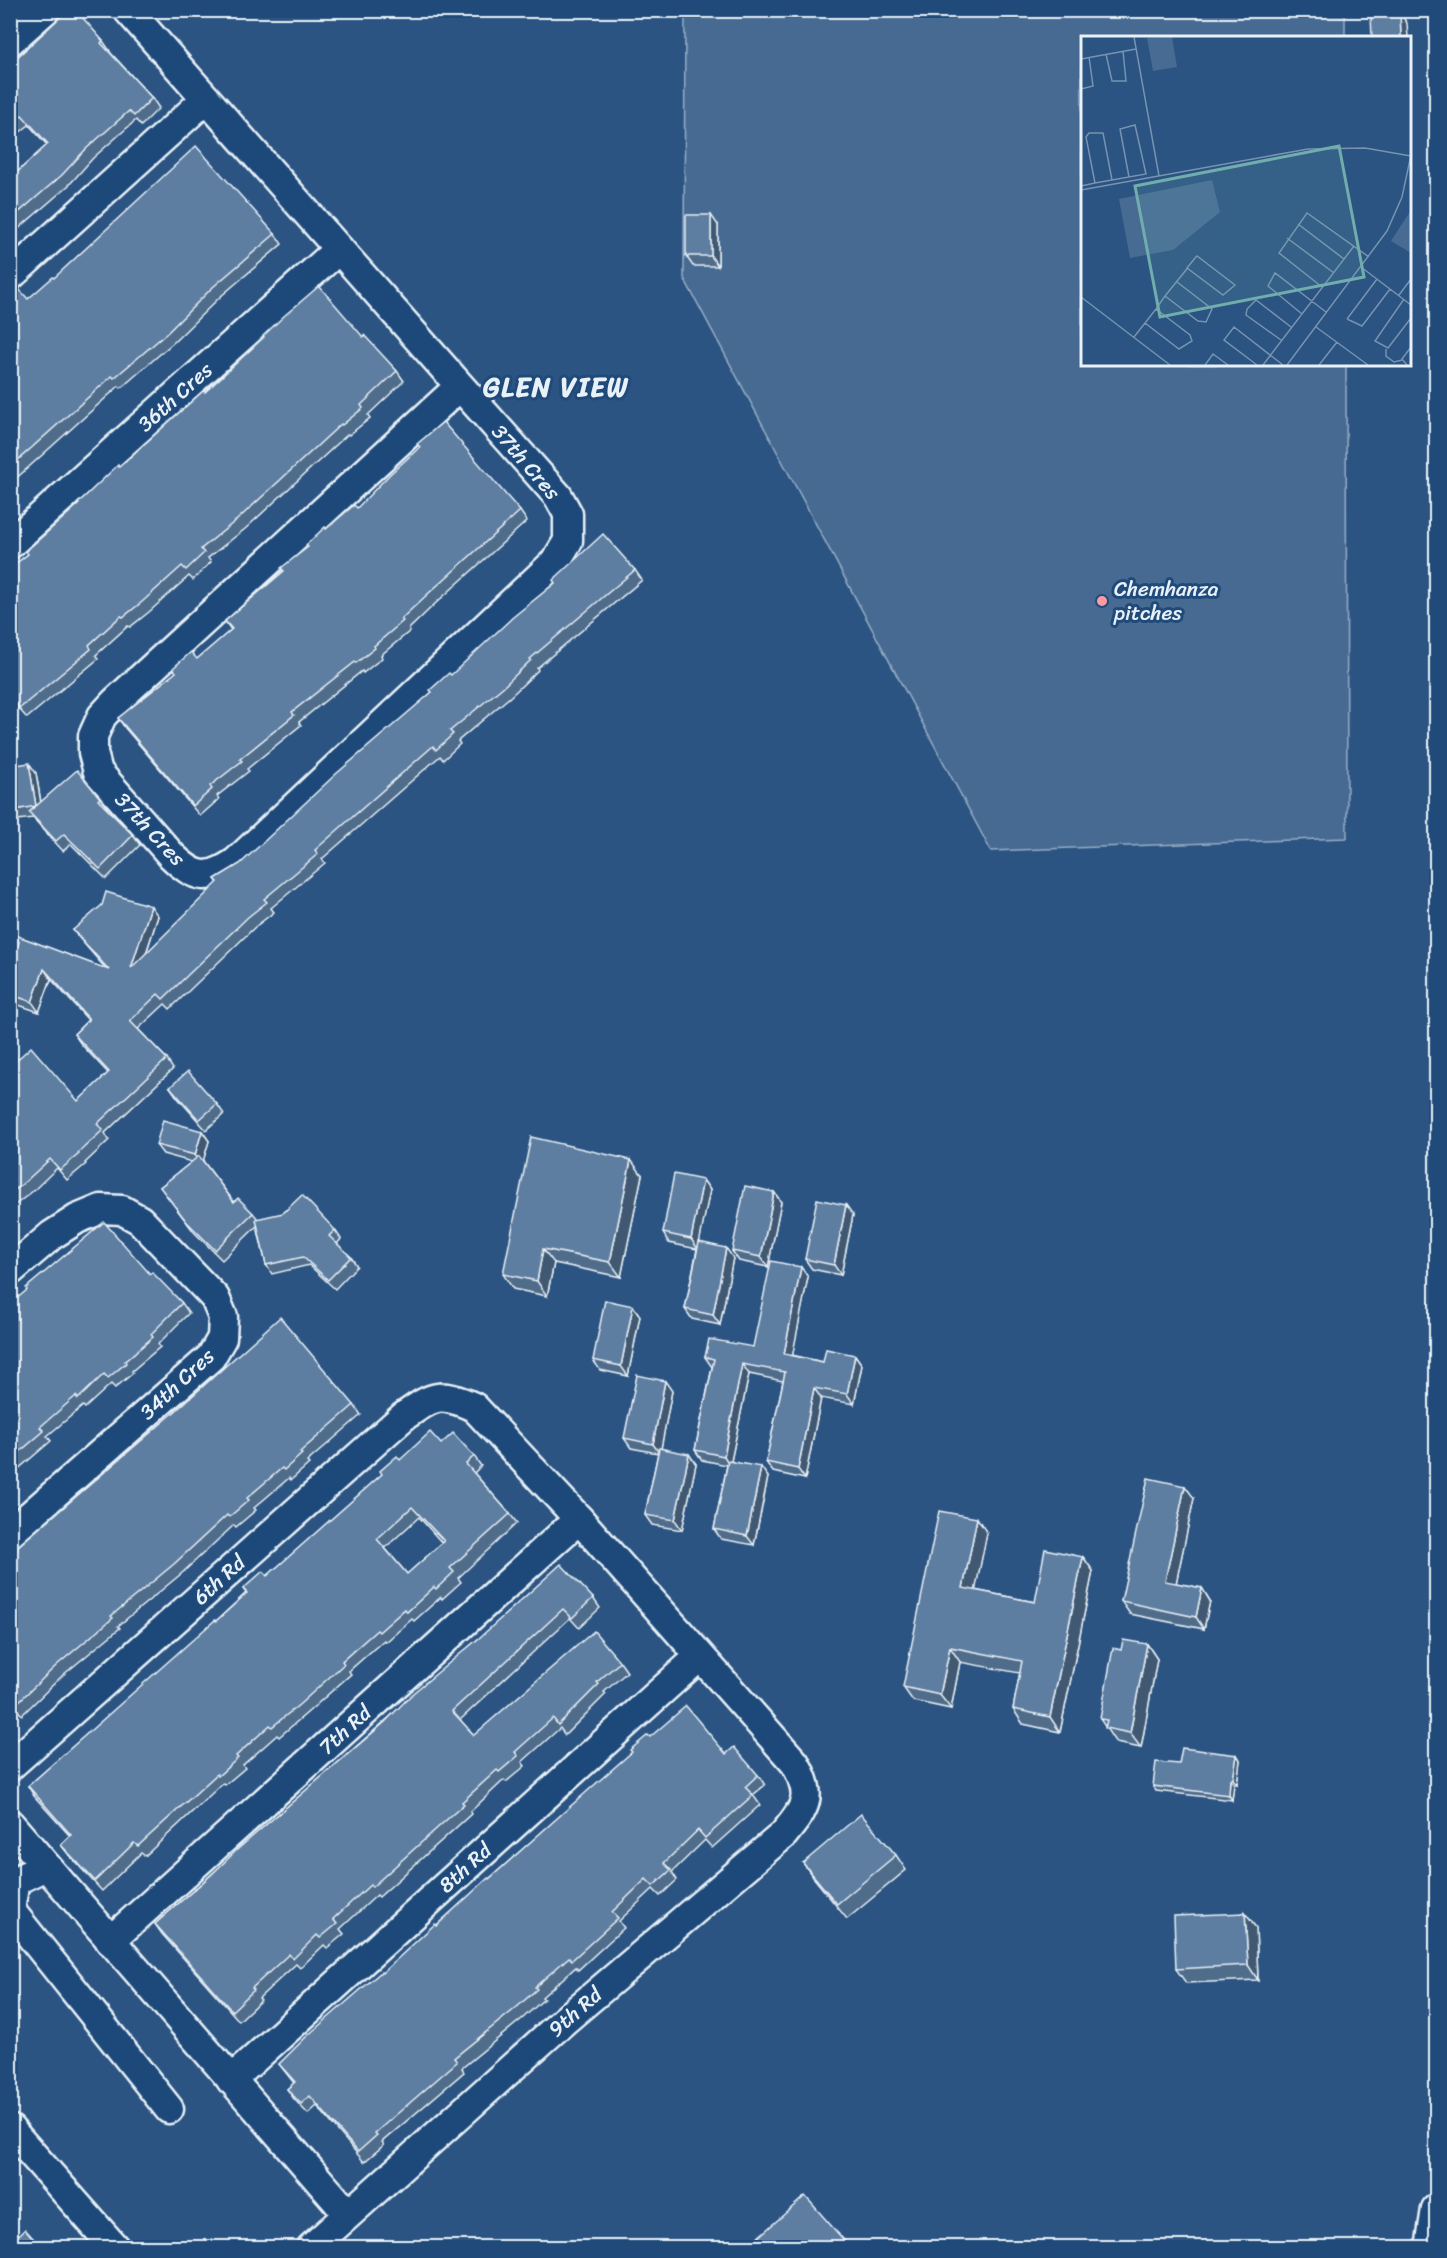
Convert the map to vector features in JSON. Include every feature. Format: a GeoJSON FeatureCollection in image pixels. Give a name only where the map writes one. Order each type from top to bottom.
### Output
{"type":"FeatureCollection","features":[{"type":"Feature","properties":{"kind":"street"},"geometry":{"type":"LineString","coordinates":[[10,41],[45,10]]}},
{"type":"Feature","properties":{"kind":"street","name":"37th Cres"},"geometry":{"type":"LineString","coordinates":[[128,10],[558,496],[568,514],[568,541],[556,561],[236,862],[220,873],[199,876],[185,868],[172,856],[98,772],[93,753],[93,736],[102,717],[460,386]]}},
{"type":"Feature","properties":{"kind":"street"},"geometry":{"type":"LineString","coordinates":[[10,276],[206,99]]}},
{"type":"Feature","properties":{"kind":"street","name":"36th Cres"},"geometry":{"type":"LineString","coordinates":[[10,544],[339,249]]}},
{"type":"Feature","properties":{"kind":"street","name":"34th Cres"},"geometry":{"type":"LineString","coordinates":[[10,1271],[52,1235],[77,1219],[100,1209],[122,1210],[140,1220],[215,1298],[223,1317],[222,1338],[211,1357],[10,1533]]}},
{"type":"Feature","properties":{"kind":"street","name":"6th Rd"},"geometry":{"type":"LineString","coordinates":[[10,1766],[403,1417],[430,1398],[455,1398],[474,1407],[579,1519]]}},
{"type":"Feature","properties":{"kind":"street"},"geometry":{"type":"LineString","coordinates":[[579,1519],[699,1657]]}},
{"type":"Feature","properties":{"kind":"street","name":"7th Rd"},"geometry":{"type":"LineString","coordinates":[[110,1941],[579,1519]]}},
{"type":"Feature","properties":{"kind":"street","name":"9th Rd"},"geometry":{"type":"LineString","coordinates":[[311,2247],[565,2020],[784,1834],[803,1811],[806,1796],[804,1779],[795,1763],[699,1657]]}},
{"type":"Feature","properties":{"kind":"street","name":"8th Rd"},"geometry":{"type":"LineString","coordinates":[[231,2080],[699,1657]]}},
{"type":"Feature","properties":{"kind":"street"},"geometry":{"type":"LineString","coordinates":[[10,1824],[348,2214]]}},
{"type":"Feature","properties":{"kind":"street"},"geometry":{"type":"LineString","coordinates":[[46,1866],[15,1881],[10,1909],[169,2109]]}},
{"type":"Feature","properties":{"kind":"street"},"geometry":{"type":"LineString","coordinates":[[10,2129],[112,2246]]}},
{"type":"Feature","properties":{"kind":"street"},"geometry":{"type":"LineString","coordinates":[[1430,2247],[1437,2209]]}},
{"type":"Feature","properties":{"kind":"shaded area","name":"Chemhanza pitches"},"geometry":{"type":"Polygon","coordinates":[[[685,11],[1345,11],[1345,36],[1081,36],[1081,366],[1346,366],[1347,838],[991,851],[684,278],[685,11]]]}},
{"type":"Feature","properties":{"kind":"building"},"geometry":{"type":"Polygon","coordinates":[[[68,10],[76,10],[103,41],[101,43],[152,98],[134,116],[129,111],[86,149],[62,175],[10,220],[10,171],[14,175],[48,144],[22,115],[10,124],[10,64],[68,10]]]}},
{"type":"Feature","properties":{"kind":"building"},"geometry":{"type":"Polygon","coordinates":[[[1400,13],[1401,36],[1372,36],[1371,15],[1400,13]]]}},
{"type":"Feature","properties":{"kind":"building"},"geometry":{"type":"Polygon","coordinates":[[[196,146],[275,234],[213,287],[167,333],[114,378],[112,376],[10,467],[10,297],[19,289],[28,299],[54,278],[196,146]]]}},
{"type":"Feature","properties":{"kind":"building"},"geometry":{"type":"Polygon","coordinates":[[[686,215],[711,215],[711,256],[686,256],[686,215]]]}},
{"type":"Feature","properties":{"kind":"building"},"geometry":{"type":"Polygon","coordinates":[[[319,286],[363,337],[364,335],[397,371],[361,405],[363,408],[341,424],[238,519],[201,549],[204,553],[186,570],[182,566],[142,602],[123,617],[121,616],[89,645],[91,649],[20,708],[10,697],[10,568],[28,554],[26,551],[79,504],[118,465],[119,467],[203,391],[205,392],[284,316],[319,286]]]}},
{"type":"Feature","properties":{"kind":"building"},"geometry":{"type":"Polygon","coordinates":[[[443,422],[520,511],[401,619],[403,621],[374,646],[375,648],[292,712],[294,715],[210,786],[212,789],[193,806],[118,718],[176,672],[173,668],[191,652],[197,659],[232,629],[225,621],[284,571],[281,568],[308,547],[306,545],[325,527],[326,529],[354,505],[357,508],[420,447],[417,444],[443,422]]]}},
{"type":"Feature","properties":{"kind":"building"},"geometry":{"type":"Polygon","coordinates":[[[603,534],[635,570],[450,731],[453,734],[436,750],[433,746],[315,850],[318,854],[264,899],[267,902],[248,917],[163,999],[158,994],[130,1021],[167,1059],[97,1124],[103,1130],[79,1154],[60,1170],[50,1159],[10,1194],[10,1066],[31,1047],[78,1101],[109,1072],[74,1034],[89,1019],[44,969],[32,1002],[10,994],[10,964],[19,942],[14,936],[10,939],[10,933],[109,970],[73,930],[102,905],[106,892],[151,906],[131,968],[218,882],[215,879],[240,864],[336,774],[432,692],[430,690],[449,673],[451,675],[513,617],[555,583],[553,580],[603,534]]]}},
{"type":"Feature","properties":{"kind":"building"},"geometry":{"type":"Polygon","coordinates":[[[29,763],[36,806],[10,811],[10,766],[29,763]]]}},
{"type":"Feature","properties":{"kind":"building"},"geometry":{"type":"Polygon","coordinates":[[[77,770],[100,798],[98,800],[133,835],[100,869],[64,834],[56,841],[29,812],[77,770]]]}},
{"type":"Feature","properties":{"kind":"building"},"geometry":{"type":"Polygon","coordinates":[[[188,1071],[217,1104],[199,1120],[170,1087],[188,1071]]]}},
{"type":"Feature","properties":{"kind":"building"},"geometry":{"type":"Polygon","coordinates":[[[163,1120],[202,1131],[195,1155],[156,1145],[163,1120]]]}},
{"type":"Feature","properties":{"kind":"building"},"geometry":{"type":"Polygon","coordinates":[[[531,1137],[631,1160],[610,1262],[543,1249],[537,1281],[503,1274],[531,1137]]]}},
{"type":"Feature","properties":{"kind":"building"},"geometry":{"type":"Polygon","coordinates":[[[199,1156],[234,1202],[238,1198],[253,1213],[215,1250],[187,1222],[160,1187],[199,1156]]]}},
{"type":"Feature","properties":{"kind":"building"},"geometry":{"type":"Polygon","coordinates":[[[674,1174],[703,1180],[691,1239],[663,1233],[674,1174]]]}},
{"type":"Feature","properties":{"kind":"building"},"geometry":{"type":"Polygon","coordinates":[[[745,1186],[774,1192],[761,1257],[732,1251],[745,1186]]]}},
{"type":"Feature","properties":{"kind":"building"},"geometry":{"type":"Polygon","coordinates":[[[302,1195],[335,1230],[329,1236],[351,1257],[328,1280],[303,1257],[266,1265],[256,1219],[283,1213],[302,1195]]]}},
{"type":"Feature","properties":{"kind":"building"},"geometry":{"type":"Polygon","coordinates":[[[817,1199],[846,1205],[834,1265],[805,1259],[817,1199]]]}},
{"type":"Feature","properties":{"kind":"building"},"geometry":{"type":"Polygon","coordinates":[[[104,1222],[150,1274],[152,1272],[182,1303],[151,1334],[153,1337],[125,1361],[126,1363],[108,1378],[104,1374],[78,1399],[76,1396],[40,1427],[44,1431],[10,1460],[10,1304],[104,1222]]]}},
{"type":"Feature","properties":{"kind":"building"},"geometry":{"type":"Polygon","coordinates":[[[699,1242],[726,1248],[713,1315],[685,1309],[699,1242]]]}},
{"type":"Feature","properties":{"kind":"building"},"geometry":{"type":"Polygon","coordinates":[[[771,1261],[801,1267],[784,1354],[823,1362],[826,1349],[855,1355],[847,1394],[814,1388],[798,1469],[766,1462],[785,1372],[742,1364],[724,1456],[695,1450],[714,1359],[705,1357],[709,1339],[753,1347],[771,1261]]]}},
{"type":"Feature","properties":{"kind":"building"},"geometry":{"type":"Polygon","coordinates":[[[605,1300],[633,1306],[621,1366],[593,1360],[605,1300]]]}},
{"type":"Feature","properties":{"kind":"building"},"geometry":{"type":"Polygon","coordinates":[[[280,1317],[354,1405],[300,1452],[302,1454],[284,1470],[282,1468],[247,1498],[249,1500],[229,1517],[227,1515],[174,1564],[111,1616],[113,1618],[57,1665],[15,1705],[10,1700],[10,1556],[18,1550],[16,1548],[170,1416],[280,1317]]]}},
{"type":"Feature","properties":{"kind":"building"},"geometry":{"type":"Polygon","coordinates":[[[637,1375],[665,1381],[653,1444],[624,1438],[637,1375]]]}},
{"type":"Feature","properties":{"kind":"building"},"geometry":{"type":"Polygon","coordinates":[[[430,1432],[441,1444],[453,1433],[474,1456],[466,1464],[510,1514],[450,1568],[454,1572],[436,1589],[434,1587],[407,1612],[405,1609],[379,1632],[377,1630],[342,1661],[344,1664],[300,1704],[272,1727],[270,1725],[218,1776],[217,1774],[138,1846],[134,1843],[95,1881],[61,1845],[71,1835],[28,1786],[247,1593],[243,1589],[263,1571],[267,1576],[382,1474],[380,1471],[397,1456],[400,1460],[430,1432]],[[412,1507],[377,1539],[407,1574],[444,1541],[412,1507]]]}},
{"type":"Feature","properties":{"kind":"building"},"geometry":{"type":"Polygon","coordinates":[[[659,1448],[689,1454],[675,1520],[645,1515],[659,1448]]]}},
{"type":"Feature","properties":{"kind":"building"},"geometry":{"type":"Polygon","coordinates":[[[728,1461],[761,1467],[747,1536],[714,1529],[728,1461]]]}},
{"type":"Feature","properties":{"kind":"building"},"geometry":{"type":"Polygon","coordinates":[[[1148,1478],[1185,1486],[1165,1581],[1202,1588],[1196,1617],[1121,1601],[1148,1478]]]}},
{"type":"Feature","properties":{"kind":"building"},"geometry":{"type":"Polygon","coordinates":[[[939,1511],[977,1518],[963,1588],[1035,1602],[1045,1549],[1083,1557],[1050,1717],[1013,1709],[1022,1661],[950,1647],[940,1695],[903,1687],[939,1511]]]}},
{"type":"Feature","properties":{"kind":"building"},"geometry":{"type":"Polygon","coordinates":[[[561,1564],[593,1598],[572,1618],[563,1609],[452,1711],[474,1735],[594,1631],[620,1662],[597,1682],[599,1684],[558,1725],[553,1718],[515,1752],[518,1756],[499,1772],[497,1770],[462,1802],[464,1804],[333,1919],[337,1924],[320,1938],[317,1935],[293,1959],[289,1954],[252,1988],[254,1990],[232,2011],[155,1924],[561,1564]]]}},
{"type":"Feature","properties":{"kind":"building"},"geometry":{"type":"Polygon","coordinates":[[[1123,1640],[1147,1644],[1130,1733],[1105,1728],[1107,1720],[1100,1719],[1113,1648],[1121,1650],[1123,1640]]]}},
{"type":"Feature","properties":{"kind":"building"},"geometry":{"type":"Polygon","coordinates":[[[686,1706],[726,1754],[734,1747],[758,1775],[745,1787],[753,1795],[705,1838],[698,1830],[664,1863],[671,1870],[653,1886],[646,1879],[612,1912],[618,1918],[572,1960],[569,1957],[535,1987],[537,1989],[516,2008],[454,2058],[457,2062],[375,2133],[377,2135],[358,2152],[310,2096],[301,2104],[287,2089],[295,2082],[279,2064],[307,2036],[382,1973],[435,1924],[436,1926],[632,1752],[630,1750],[648,1735],[650,1737],[686,1706]]]}},
{"type":"Feature","properties":{"kind":"building"},"geometry":{"type":"Polygon","coordinates":[[[1182,1748],[1237,1755],[1233,1779],[1230,1779],[1229,1795],[1153,1786],[1156,1762],[1179,1764],[1182,1748]]]}},
{"type":"Feature","properties":{"kind":"building"},"geometry":{"type":"Polygon","coordinates":[[[861,1814],[896,1855],[837,1904],[803,1863],[861,1814]]]}},
{"type":"Feature","properties":{"kind":"building"},"geometry":{"type":"Polygon","coordinates":[[[1245,1913],[1248,1965],[1176,1969],[1174,1916],[1245,1913]]]}},
{"type":"Feature","properties":{"kind":"building"},"geometry":{"type":"Polygon","coordinates":[[[805,2196],[850,2247],[764,2247],[756,2239],[805,2196]]]}},
{"type":"Feature","properties":{"kind":"building"},"geometry":{"type":"Polygon","coordinates":[[[10,2225],[19,2235],[25,2229],[40,2246],[10,2247],[10,2225]]]}},
{"type":"Feature","properties":{"kind":"building"},"geometry":{"type":"Polygon","coordinates":[[[573,2241],[579,2247],[567,2247],[573,2241]]]}},
{"type":"Feature","properties":{"kind":"place","name":"Chemhanza pitches"},"geometry":{"type":"Point","coordinates":[1102,601]}},
{"type":"Feature","properties":{"kind":"district","name":"GLEN VIEW"},"geometry":{"type":"Point","coordinates":[556,387]}}]}
